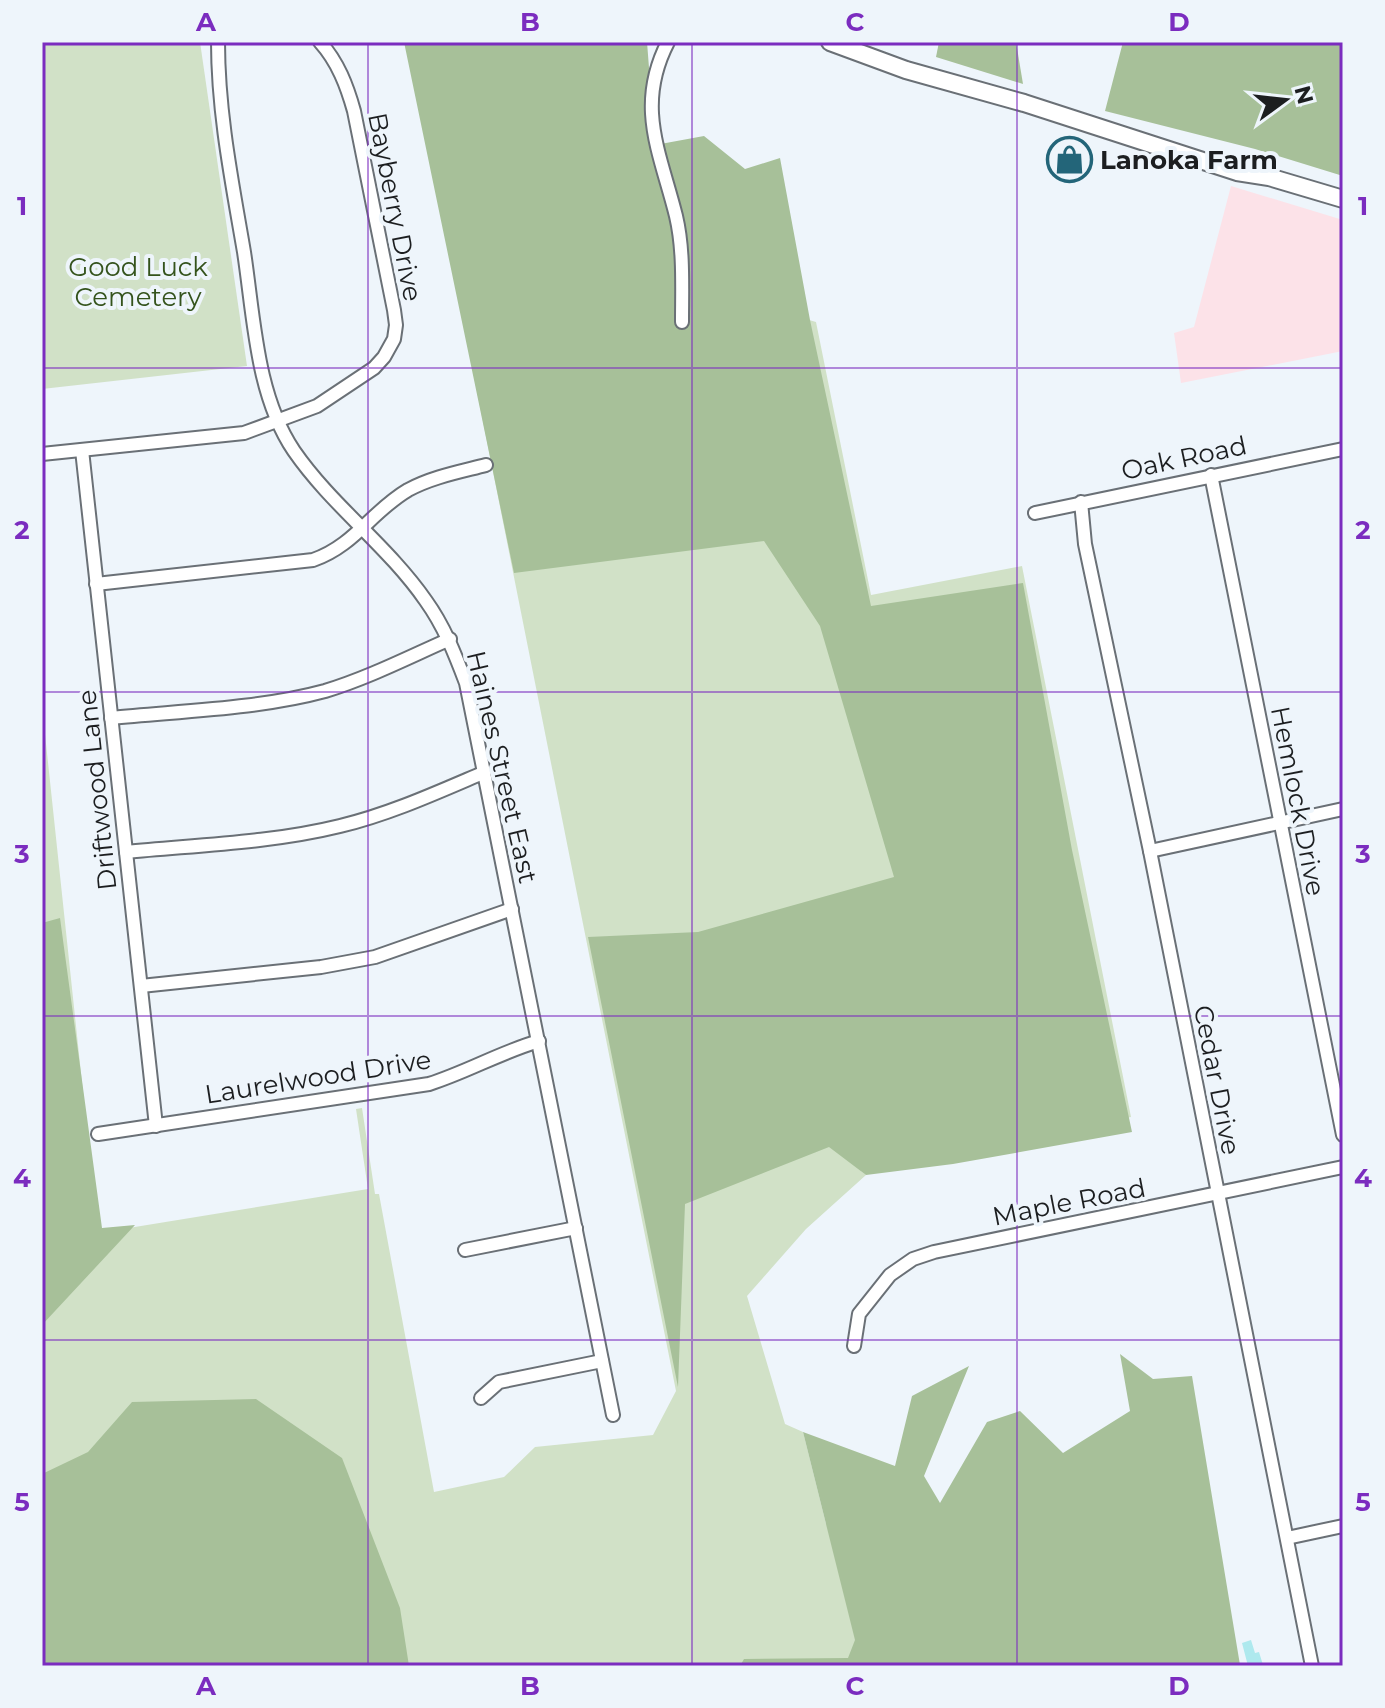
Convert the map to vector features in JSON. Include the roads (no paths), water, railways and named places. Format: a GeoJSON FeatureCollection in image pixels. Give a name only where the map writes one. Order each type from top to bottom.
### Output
{"type":"FeatureCollection","features":[{"type":"Feature","properties":{"kind":"highway"},"geometry":{"type":"LineString","coordinates":[[830,42],[906,70],[1024,103],[1177,154],[1343,199]]}},
{"type":"Feature","properties":{"kind":"street","name":"Haines Street East"},"geometry":{"type":"LineString","coordinates":[[218,42],[218,83],[224,132],[263,374],[279,422],[313,475],[427,602],[450,639],[466,683],[613,1415]]}},
{"type":"Feature","properties":{"kind":"street","name":"Bayberry Drive"},"geometry":{"type":"LineString","coordinates":[[42,454],[244,433],[317,406],[374,368],[391,349],[396,325],[351,99],[337,65],[320,42]]}},
{"type":"Feature","properties":{"kind":"street"},"geometry":{"type":"LineString","coordinates":[[668,42],[655,70],[651,111],[656,154],[677,219],[682,322]]}},
{"type":"Feature","properties":{"kind":"street","name":"Oak Road"},"geometry":{"type":"LineString","coordinates":[[1035,513],[1343,449]]}},
{"type":"Feature","properties":{"kind":"street","name":"Driftwood Lane"},"geometry":{"type":"LineString","coordinates":[[82,450],[156,1126]]}},
{"type":"Feature","properties":{"kind":"street"},"geometry":{"type":"LineString","coordinates":[[96,584],[313,560],[339,549],[407,491],[434,478],[486,465]]}},
{"type":"Feature","properties":{"kind":"street","name":"Hemlock Drive"},"geometry":{"type":"LineString","coordinates":[[1211,475],[1343,1135]]}},
{"type":"Feature","properties":{"kind":"street","name":"Cedar Drive"},"geometry":{"type":"LineString","coordinates":[[1081,502],[1085,544],[1150,851],[1312,1666]]}},
{"type":"Feature","properties":{"kind":"street"},"geometry":{"type":"LineString","coordinates":[[111,718],[276,701],[323,691],[359,679],[450,639]]}},
{"type":"Feature","properties":{"kind":"street"},"geometry":{"type":"LineString","coordinates":[[126,852],[262,839],[340,826],[417,802],[485,772]]}},
{"type":"Feature","properties":{"kind":"street"},"geometry":{"type":"LineString","coordinates":[[1150,851],[1343,809]]}},
{"type":"Feature","properties":{"kind":"street"},"geometry":{"type":"LineString","coordinates":[[141,986],[321,967],[375,957],[512,909]]}},
{"type":"Feature","properties":{"kind":"street","name":"Laurelwood Drive"},"geometry":{"type":"LineString","coordinates":[[98,1134],[429,1084],[539,1041]]}},
{"type":"Feature","properties":{"kind":"street","name":"Maple Road"},"geometry":{"type":"LineString","coordinates":[[854,1346],[859,1314],[890,1275],[913,1259],[934,1252],[1343,1167]]}},
{"type":"Feature","properties":{"kind":"street"},"geometry":{"type":"LineString","coordinates":[[465,1250],[576,1228]]}},
{"type":"Feature","properties":{"kind":"street"},"geometry":{"type":"LineString","coordinates":[[481,1398],[499,1382],[602,1361]]}},
{"type":"Feature","properties":{"kind":"street"},"geometry":{"type":"LineString","coordinates":[[1287,1538],[1343,1526]]}},
{"type":"Feature","properties":{"kind":"water"},"geometry":{"type":"Polygon","coordinates":[[[1251,1640],[1263,1665],[1248,1666],[1242,1643],[1251,1640]]]}},
{"type":"Feature","properties":{"kind":"place","name":"Lanoka Farm"},"geometry":{"type":"Point","coordinates":[1069,160]}},
{"type":"Feature","properties":{"kind":"park label","name":"Good Luck Cemetery"},"geometry":{"type":"Point","coordinates":[138,282]}}]}
